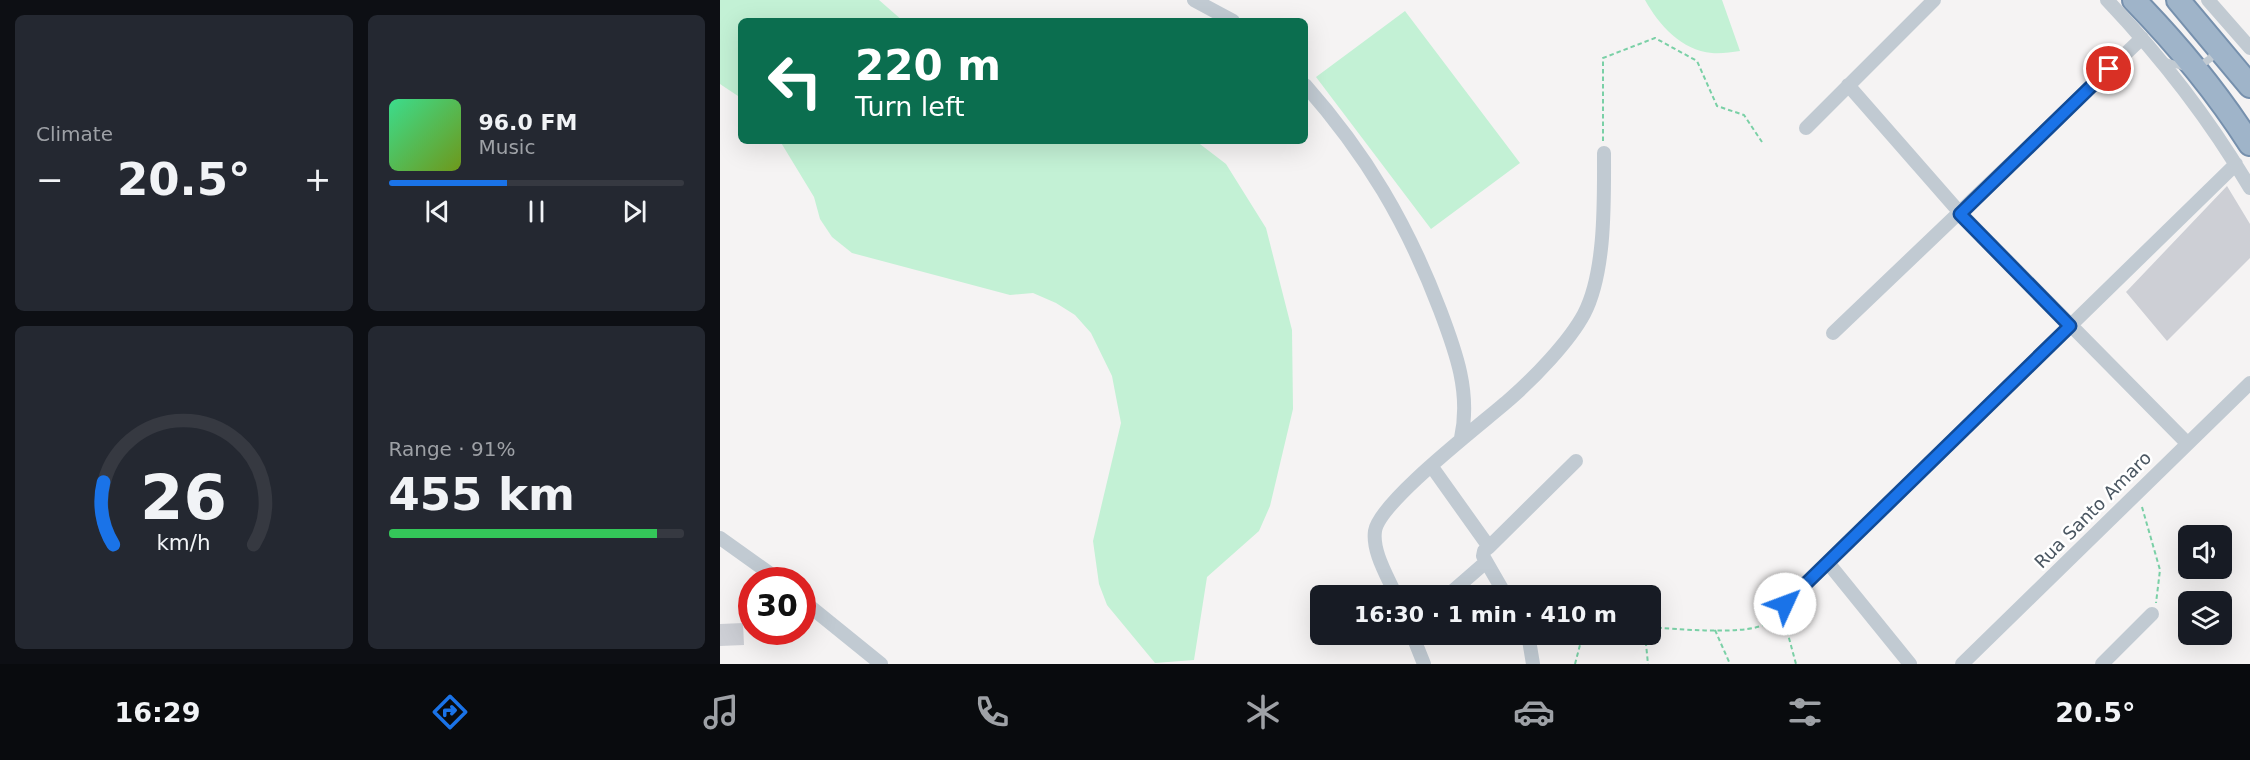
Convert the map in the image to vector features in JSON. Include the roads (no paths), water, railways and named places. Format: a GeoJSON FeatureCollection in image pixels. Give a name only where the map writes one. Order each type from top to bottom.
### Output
{"type":"FeatureCollection","features":[{"type":"Feature","properties":{"kind":"highway"},"geometry":{"type":"LineString","coordinates":[[2134,0],[2221,99],[2250,144]]}},
{"type":"Feature","properties":{"kind":"highway"},"geometry":{"type":"LineString","coordinates":[[2178,0],[2216,39],[2250,86]]}},
{"type":"Feature","properties":{"kind":"street"},"geometry":{"type":"LineString","coordinates":[[1194,0],[1227,18]]}},
{"type":"Feature","properties":{"kind":"street"},"geometry":{"type":"LineString","coordinates":[[2107,0],[2161,60],[2236,164],[2250,188]]}},
{"type":"Feature","properties":{"kind":"street"},"geometry":{"type":"LineString","coordinates":[[2208,0],[2217,16],[2250,48]]}},
{"type":"Feature","properties":{"kind":"street"},"geometry":{"type":"LineString","coordinates":[[1806,128],[1930,1]]}},
{"type":"Feature","properties":{"kind":"street"},"geometry":{"type":"LineString","coordinates":[[1833,333],[2142,38]]}},
{"type":"Feature","properties":{"kind":"street"},"geometry":{"type":"LineString","coordinates":[[1848,85],[1960,214],[2187,443]]}},
{"type":"Feature","properties":{"kind":"street"},"geometry":{"type":"LineString","coordinates":[[1308,89],[1350,138],[1374,172],[1393,204],[1426,271],[1462,373],[1466,403],[1461,438]]}},
{"type":"Feature","properties":{"kind":"street"},"geometry":{"type":"LineString","coordinates":[[1391,585],[1378,553],[1375,530],[1386,509],[1461,438],[1511,399],[1568,339],[1587,308],[1601,243],[1604,153]]}},
{"type":"Feature","properties":{"kind":"street"},"geometry":{"type":"LineString","coordinates":[[1785,604],[1829,564],[2236,164]]}},
{"type":"Feature","properties":{"kind":"street","name":"Rua Santo Amaro"},"geometry":{"type":"LineString","coordinates":[[1962,664],[2250,383]]}},
{"type":"Feature","properties":{"kind":"street"},"geometry":{"type":"LineString","coordinates":[[1500,585],[1482,554],[1576,462]]}},
{"type":"Feature","properties":{"kind":"street"},"geometry":{"type":"LineString","coordinates":[[1432,467],[1489,547]]}},
{"type":"Feature","properties":{"kind":"street"},"geometry":{"type":"LineString","coordinates":[[720,538],[761,567]]}},
{"type":"Feature","properties":{"kind":"street"},"geometry":{"type":"LineString","coordinates":[[1460,585],[1486,562]]}},
{"type":"Feature","properties":{"kind":"street"},"geometry":{"type":"LineString","coordinates":[[1829,564],[1910,664]]}},
{"type":"Feature","properties":{"kind":"street"},"geometry":{"type":"LineString","coordinates":[[816,611],[881,664]]}},
{"type":"Feature","properties":{"kind":"street"},"geometry":{"type":"LineString","coordinates":[[2102,664],[2152,614]]}},
{"type":"Feature","properties":{"kind":"street"},"geometry":{"type":"LineString","coordinates":[[1416,645],[1424,664]]}},
{"type":"Feature","properties":{"kind":"street"},"geometry":{"type":"LineString","coordinates":[[1530,645],[1533,664]]}},
{"type":"Feature","properties":{"kind":"lane"},"geometry":{"type":"LineString","coordinates":[[2161,60],[2179,67],[2196,68],[2211,58],[2216,39]]}}]}
